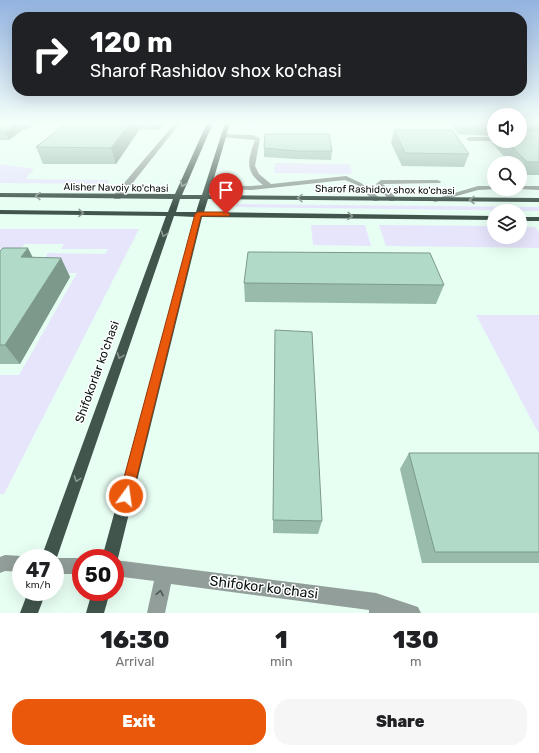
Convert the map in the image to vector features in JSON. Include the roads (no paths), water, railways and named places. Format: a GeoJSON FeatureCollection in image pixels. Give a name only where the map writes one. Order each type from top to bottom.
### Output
{"type":"FeatureCollection","features":[{"type":"Feature","properties":{"kind":"main road","name":"Shifokorlar ko'chasi"},"geometry":{"type":"LineString","coordinates":[[52,549],[177,197],[197,152]]}},
{"type":"Feature","properties":{"kind":"main road"},"geometry":{"type":"LineString","coordinates":[[112,549],[198,214],[219,152]]}},
{"type":"Feature","properties":{"kind":"main road","name":"Alisher Navoiy ko'chasi"},"geometry":{"type":"LineString","coordinates":[[0,195],[177,197],[206,192],[231,197]]}},
{"type":"Feature","properties":{"kind":"main road","name":"Sharof Rashidov shox ko'chasi"},"geometry":{"type":"LineString","coordinates":[[231,197],[539,200]]}},
{"type":"Feature","properties":{"kind":"main road"},"geometry":{"type":"LineString","coordinates":[[0,212],[487,218]]}},
{"type":"Feature","properties":{"kind":"main road"},"geometry":{"type":"LineString","coordinates":[[527,219],[539,219]]}},
{"type":"Feature","properties":{"kind":"main road"},"geometry":{"type":"LineString","coordinates":[[29,613],[34,601]]}},
{"type":"Feature","properties":{"kind":"main road"},"geometry":{"type":"LineString","coordinates":[[95,613],[98,601]]}},
{"type":"Feature","properties":{"kind":"street"},"geometry":{"type":"LineString","coordinates":[[117,197],[154,152]]}},
{"type":"Feature","properties":{"kind":"street"},"geometry":{"type":"LineString","coordinates":[[254,152],[251,168],[258,178],[270,186]]}},
{"type":"Feature","properties":{"kind":"street"},"geometry":{"type":"LineString","coordinates":[[206,192],[346,178],[359,184],[377,199]]}},
{"type":"Feature","properties":{"kind":"street"},"geometry":{"type":"LineString","coordinates":[[393,199],[379,184],[381,182],[438,182]]}},
{"type":"Feature","properties":{"kind":"street"},"geometry":{"type":"LineString","coordinates":[[435,200],[478,188],[487,188]]}},
{"type":"Feature","properties":{"kind":"street"},"geometry":{"type":"LineString","coordinates":[[527,188],[539,188]]}},
{"type":"Feature","properties":{"kind":"street"},"geometry":{"type":"LineString","coordinates":[[0,565],[12,564]]}},
{"type":"Feature","properties":{"kind":"street","name":"Shifokor ko'chasi"},"geometry":{"type":"LineString","coordinates":[[124,569],[412,613]]}},
{"type":"Feature","properties":{"kind":"street"},"geometry":{"type":"LineString","coordinates":[[156,613],[164,574]]}}]}
